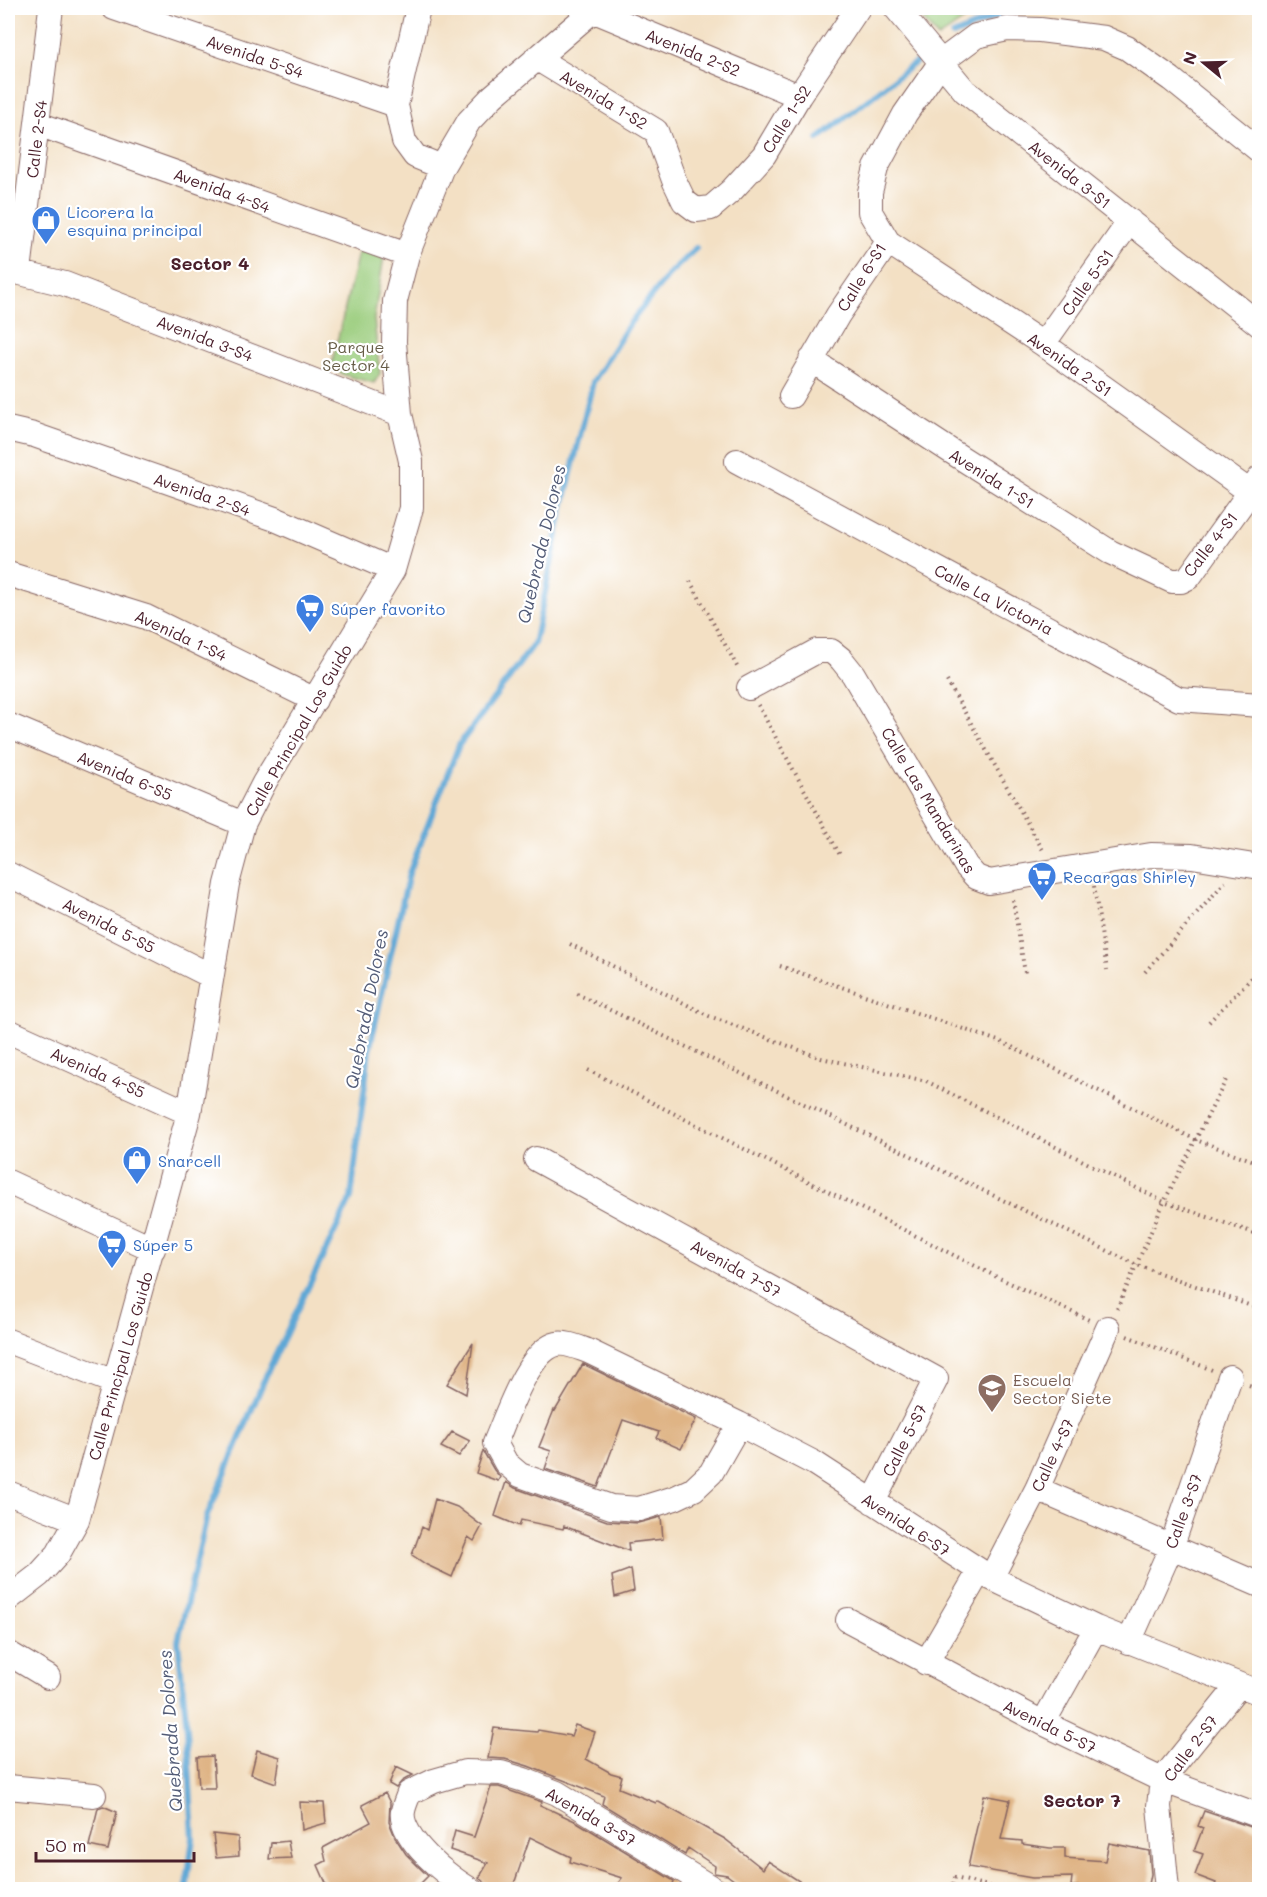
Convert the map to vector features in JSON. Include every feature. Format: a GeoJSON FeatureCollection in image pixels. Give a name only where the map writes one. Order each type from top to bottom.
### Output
{"type":"FeatureCollection","features":[{"type":"Feature","properties":{"kind":"street","name":"Calle 2-S4"},"geometry":{"type":"LineString","coordinates":[[13,271],[38,124],[51,8]]}},
{"type":"Feature","properties":{"kind":"street","name":"Avenida 5-S4"},"geometry":{"type":"LineString","coordinates":[[114,8],[396,105]]}},
{"type":"Feature","properties":{"kind":"street"},"geometry":{"type":"LineString","coordinates":[[418,8],[396,105],[404,141],[415,156],[442,167]]}},
{"type":"Feature","properties":{"kind":"street","name":"Avenida 2-S2"},"geometry":{"type":"LineString","coordinates":[[592,8],[799,96]]}},
{"type":"Feature","properties":{"kind":"street","name":"Calle Principal Los Guido"},"geometry":{"type":"LineString","coordinates":[[8,1599],[39,1575],[58,1554],[77,1520],[189,1113],[227,884],[243,824],[264,783],[393,570],[411,508],[411,461],[400,414],[394,342],[395,301],[407,255],[442,167],[469,121],[493,96],[592,8]]}},
{"type":"Feature","properties":{"kind":"street","name":"Calle 1-S2"},"geometry":{"type":"LineString","coordinates":[[696,210],[711,208],[732,190],[764,155],[799,96],[858,8]]}},
{"type":"Feature","properties":{"kind":"street","name":"Avenida 3-S1"},"geometry":{"type":"LineString","coordinates":[[896,8],[965,92],[1260,325]]}},
{"type":"Feature","properties":{"kind":"street","name":"Calle 6-S1"},"geometry":{"type":"LineString","coordinates":[[791,396],[838,315],[888,242],[870,212],[870,192],[876,168],[905,114],[941,62],[976,36],[1007,29],[1040,30],[1104,38],[1127,48],[1260,151]]}},
{"type":"Feature","properties":{"kind":"street","name":"Avenida 1-S2"},"geometry":{"type":"LineString","coordinates":[[536,58],[656,131],[684,201],[696,210]]}},
{"type":"Feature","properties":{"kind":"street","name":"Avenida 4-S4"},"geometry":{"type":"LineString","coordinates":[[38,124],[407,255]]}},
{"type":"Feature","properties":{"kind":"street","name":"Calle 5-S1"},"geometry":{"type":"LineString","coordinates":[[1043,344],[1130,221]]}},
{"type":"Feature","properties":{"kind":"street","name":"Avenida 2-S1"},"geometry":{"type":"LineString","coordinates":[[888,242],[1255,485]]}},
{"type":"Feature","properties":{"kind":"street","name":"Avenida 3-S4"},"geometry":{"type":"LineString","coordinates":[[13,271],[65,284],[400,414]]}},
{"type":"Feature","properties":{"kind":"street","name":"Avenida 1-S1"},"geometry":{"type":"LineString","coordinates":[[811,360],[1110,552],[1172,581],[1181,581]]}},
{"type":"Feature","properties":{"kind":"street","name":"Avenida 2-S4"},"geometry":{"type":"LineString","coordinates":[[8,429],[34,435],[275,519],[393,570]]}},
{"type":"Feature","properties":{"kind":"street","name":"Calle La Victoria"},"geometry":{"type":"LineString","coordinates":[[737,461],[1179,699],[1260,705]]}},
{"type":"Feature","properties":{"kind":"street","name":"Calle 4-S1"},"geometry":{"type":"LineString","coordinates":[[1181,581],[1189,577],[1255,485]]}},
{"type":"Feature","properties":{"kind":"street","name":"Avenida 1-S4"},"geometry":{"type":"LineString","coordinates":[[8,574],[146,617],[315,699]]}},
{"type":"Feature","properties":{"kind":"street","name":"Calle Las Mandarinas"},"geometry":{"type":"LineString","coordinates":[[749,688],[818,651],[831,651],[841,658],[853,674],[966,866],[976,878],[989,882],[1151,855],[1192,856],[1250,865]]}},
{"type":"Feature","properties":{"kind":"street","name":"Avenida 6-S5"},"geometry":{"type":"LineString","coordinates":[[8,725],[243,824]]}},
{"type":"Feature","properties":{"kind":"street","name":"Avenida 5-S5"},"geometry":{"type":"LineString","coordinates":[[8,874],[211,976]]}},
{"type":"Feature","properties":{"kind":"street","name":"Avenida 4-S5"},"geometry":{"type":"LineString","coordinates":[[8,1031],[189,1113]]}},
{"type":"Feature","properties":{"kind":"street","name":"Avenida 7-S7"},"geometry":{"type":"LineString","coordinates":[[536,1159],[936,1379]]}},
{"type":"Feature","properties":{"kind":"street"},"geometry":{"type":"LineString","coordinates":[[8,1182],[153,1249]]}},
{"type":"Feature","properties":{"kind":"street","name":"Calle 4-S7"},"geometry":{"type":"LineString","coordinates":[[926,1663],[985,1575],[1037,1489],[1108,1328]]}},
{"type":"Feature","properties":{"kind":"street"},"geometry":{"type":"LineString","coordinates":[[8,1341],[114,1382]]}},
{"type":"Feature","properties":{"kind":"street","name":"Avenida 6-S7"},"geometry":{"type":"LineString","coordinates":[[739,1424],[711,1473],[694,1489],[675,1498],[639,1509],[611,1507],[520,1475],[506,1463],[495,1443],[529,1368],[543,1350],[558,1343],[588,1352],[739,1424],[814,1463],[985,1575],[1096,1628],[1254,1691]]}},
{"type":"Feature","properties":{"kind":"street","name":"Calle 3-S7"},"geometry":{"type":"LineString","coordinates":[[1129,1641],[1171,1548],[1230,1377]]}},
{"type":"Feature","properties":{"kind":"street","name":"Calle 5-S7"},"geometry":{"type":"LineString","coordinates":[[873,1502],[936,1379]]}},
{"type":"Feature","properties":{"kind":"street"},"geometry":{"type":"LineString","coordinates":[[1037,1489],[1260,1585]]}},
{"type":"Feature","properties":{"kind":"street"},"geometry":{"type":"LineString","coordinates":[[8,1492],[77,1520]]}},
{"type":"Feature","properties":{"kind":"street","name":"Avenida 5-S7"},"geometry":{"type":"LineString","coordinates":[[848,1620],[1043,1723],[1162,1780],[1260,1816]]}},
{"type":"Feature","properties":{"kind":"street"},"geometry":{"type":"LineString","coordinates":[[1043,1723],[1096,1628]]}},
{"type":"Feature","properties":{"kind":"street"},"geometry":{"type":"LineString","coordinates":[[8,1653],[48,1677]]}},
{"type":"Feature","properties":{"kind":"street","name":"Calle 2-S7"},"geometry":{"type":"LineString","coordinates":[[1167,1890],[1159,1806],[1162,1780],[1254,1691]]}},
{"type":"Feature","properties":{"kind":"street","name":"Avenida 3-S7"},"geometry":{"type":"LineString","coordinates":[[465,1888],[423,1851],[411,1837],[402,1813],[409,1793],[434,1781],[465,1772],[501,1773],[556,1793],[715,1890]]}},
{"type":"Feature","properties":{"kind":"street"},"geometry":{"type":"LineString","coordinates":[[8,1786],[94,1795]]}},
{"type":"Feature","properties":{"kind":"path"},"geometry":{"type":"LineString","coordinates":[[690,581],[840,855]]}},
{"type":"Feature","properties":{"kind":"path"},"geometry":{"type":"LineString","coordinates":[[947,681],[1055,871]]}},
{"type":"Feature","properties":{"kind":"path"},"geometry":{"type":"LineString","coordinates":[[1090,865],[1107,970]]}},
{"type":"Feature","properties":{"kind":"path"},"geometry":{"type":"LineString","coordinates":[[1145,972],[1250,865]]}},
{"type":"Feature","properties":{"kind":"path"},"geometry":{"type":"LineString","coordinates":[[1010,879],[1025,973]]}},
{"type":"Feature","properties":{"kind":"path"},"geometry":{"type":"LineString","coordinates":[[570,945],[720,1020],[821,1058],[926,1081],[1164,1202],[1260,1235]]}},
{"type":"Feature","properties":{"kind":"path"},"geometry":{"type":"LineString","coordinates":[[780,966],[1004,1043],[1196,1140],[1260,1162]]}},
{"type":"Feature","properties":{"kind":"path"},"geometry":{"type":"LineString","coordinates":[[1209,1022],[1260,969]]}},
{"type":"Feature","properties":{"kind":"path"},"geometry":{"type":"LineString","coordinates":[[577,993],[1137,1265],[1260,1309]]}},
{"type":"Feature","properties":{"kind":"path"},"geometry":{"type":"LineString","coordinates":[[588,1070],[997,1277],[1108,1328],[1260,1389]]}},
{"type":"Feature","properties":{"kind":"path"},"geometry":{"type":"LineString","coordinates":[[1108,1328],[1164,1202],[1227,1078]]}},
{"type":"Feature","properties":{"kind":"path"},"geometry":{"type":"LineString","coordinates":[[950,1890],[955,1878],[1005,1890]]}},
{"type":"Feature","properties":{"kind":"green space"},"geometry":{"type":"Polygon","coordinates":[[[914,8],[981,8],[938,38],[914,8]]]}},
{"type":"Feature","properties":{"kind":"green space","name":"Parque Sector 4"},"geometry":{"type":"Polygon","coordinates":[[[362,245],[385,250],[374,319],[380,374],[374,383],[344,375],[331,367],[358,253],[362,245]]]}},
{"type":"Feature","properties":{"kind":"building"},"geometry":{"type":"Polygon","coordinates":[[[473,1343],[466,1394],[447,1384],[473,1343]]]}},
{"type":"Feature","properties":{"kind":"building"},"geometry":{"type":"Polygon","coordinates":[[[583,1364],[696,1419],[681,1449],[656,1438],[659,1432],[623,1420],[598,1487],[545,1469],[551,1451],[539,1447],[554,1410],[583,1364]]]}},
{"type":"Feature","properties":{"kind":"building"},"geometry":{"type":"Polygon","coordinates":[[[452,1432],[470,1441],[459,1456],[441,1447],[452,1432]]]}},
{"type":"Feature","properties":{"kind":"building"},"geometry":{"type":"Polygon","coordinates":[[[483,1451],[500,1477],[498,1481],[476,1473],[483,1451]]]}},
{"type":"Feature","properties":{"kind":"building"},"geometry":{"type":"Polygon","coordinates":[[[506,1482],[515,1488],[607,1521],[638,1523],[661,1517],[663,1539],[628,1543],[629,1551],[564,1526],[563,1529],[521,1520],[519,1526],[495,1516],[506,1482]]]}},
{"type":"Feature","properties":{"kind":"building"},"geometry":{"type":"Polygon","coordinates":[[[435,1499],[457,1507],[482,1526],[474,1541],[468,1537],[452,1577],[412,1555],[422,1527],[427,1530],[435,1499]]]}},
{"type":"Feature","properties":{"kind":"building"},"geometry":{"type":"Polygon","coordinates":[[[631,1569],[634,1591],[615,1597],[612,1576],[631,1569]]]}},
{"type":"Feature","properties":{"kind":"building"},"geometry":{"type":"Polygon","coordinates":[[[575,1725],[595,1732],[586,1759],[611,1773],[622,1776],[619,1788],[656,1803],[657,1801],[725,1839],[763,1869],[768,1861],[813,1890],[747,1890],[727,1875],[714,1873],[715,1866],[688,1848],[685,1855],[602,1804],[604,1796],[528,1766],[505,1759],[488,1758],[494,1728],[537,1732],[538,1730],[571,1736],[575,1725]]]}},
{"type":"Feature","properties":{"kind":"building"},"geometry":{"type":"Polygon","coordinates":[[[257,1750],[280,1757],[276,1783],[251,1774],[257,1750]]]}},
{"type":"Feature","properties":{"kind":"building"},"geometry":{"type":"Polygon","coordinates":[[[213,1756],[215,1788],[199,1788],[197,1757],[213,1756]]]}},
{"type":"Feature","properties":{"kind":"building"},"geometry":{"type":"Polygon","coordinates":[[[396,1767],[413,1775],[402,1781],[396,1788],[389,1784],[396,1767]]]}},
{"type":"Feature","properties":{"kind":"building"},"geometry":{"type":"Polygon","coordinates":[[[491,1787],[499,1787],[542,1802],[540,1805],[577,1822],[674,1881],[671,1890],[613,1890],[622,1878],[570,1862],[571,1857],[530,1837],[512,1890],[494,1890],[479,1878],[488,1863],[450,1850],[455,1831],[474,1837],[491,1787]]]}},
{"type":"Feature","properties":{"kind":"building"},"geometry":{"type":"Polygon","coordinates":[[[385,1793],[390,1803],[389,1822],[396,1839],[406,1854],[428,1876],[414,1890],[329,1890],[318,1865],[326,1861],[323,1848],[371,1822],[362,1805],[385,1793]]]}},
{"type":"Feature","properties":{"kind":"building"},"geometry":{"type":"Polygon","coordinates":[[[984,1795],[1010,1800],[1001,1839],[1022,1841],[1022,1844],[1050,1848],[1065,1848],[1065,1858],[1105,1861],[1109,1843],[1149,1851],[1151,1874],[1148,1890],[1111,1890],[1111,1888],[1071,1886],[1072,1877],[1032,1878],[968,1867],[984,1795]]]}},
{"type":"Feature","properties":{"kind":"building"},"geometry":{"type":"Polygon","coordinates":[[[300,1802],[324,1803],[326,1823],[302,1830],[300,1802]]]}},
{"type":"Feature","properties":{"kind":"building"},"geometry":{"type":"Polygon","coordinates":[[[103,1806],[117,1812],[108,1850],[89,1846],[98,1808],[103,1806]]]}},
{"type":"Feature","properties":{"kind":"building"},"geometry":{"type":"Polygon","coordinates":[[[1204,1811],[1260,1830],[1260,1890],[1213,1890],[1216,1883],[1195,1875],[1203,1854],[1194,1851],[1203,1828],[1198,1826],[1204,1811]]]}},
{"type":"Feature","properties":{"kind":"building"},"geometry":{"type":"Polygon","coordinates":[[[213,1834],[238,1837],[239,1856],[216,1858],[213,1834]]]}},
{"type":"Feature","properties":{"kind":"building"},"geometry":{"type":"Polygon","coordinates":[[[288,1841],[291,1858],[269,1859],[271,1843],[288,1841]]]}},
{"type":"Feature","properties":{"kind":"waterway","name":"Quebrada Dolores"},"geometry":{"type":"LineString","coordinates":[[953,35],[1012,10],[1030,8]]}},
{"type":"Feature","properties":{"kind":"waterway","name":"Quebrada Dolores"},"geometry":{"type":"LineString","coordinates":[[818,139],[916,62]]}},
{"type":"Feature","properties":{"kind":"waterway","name":"Quebrada Dolores"},"geometry":{"type":"LineString","coordinates":[[186,1890],[193,1838],[187,1730],[178,1641],[207,1516],[268,1371],[351,1198],[369,1051],[409,873],[459,745],[534,644],[565,498],[593,382],[630,323],[670,273],[696,248]]}},
{"type":"Feature","properties":{"kind":"place","name":"Licorera la esquina principal"},"geometry":{"type":"Point","coordinates":[46,246]}},
{"type":"Feature","properties":{"kind":"place","name":"Súper favorito"},"geometry":{"type":"Point","coordinates":[310,634]}},
{"type":"Feature","properties":{"kind":"place","name":"Recargas Shirley"},"geometry":{"type":"Point","coordinates":[1042,902]}},
{"type":"Feature","properties":{"kind":"place","name":"Snarcell"},"geometry":{"type":"Point","coordinates":[137,1186]}},
{"type":"Feature","properties":{"kind":"place","name":"Súper 5"},"geometry":{"type":"Point","coordinates":[112,1270]}},
{"type":"Feature","properties":{"kind":"place","name":"Escuela Sector Siete"},"geometry":{"type":"Point","coordinates":[992,1414]}},
{"type":"Feature","properties":{"kind":"district","name":"Sector 4"},"geometry":{"type":"Point","coordinates":[210,263]}},
{"type":"Feature","properties":{"kind":"district","name":"Sector 7"},"geometry":{"type":"Point","coordinates":[1082,1800]}}]}
